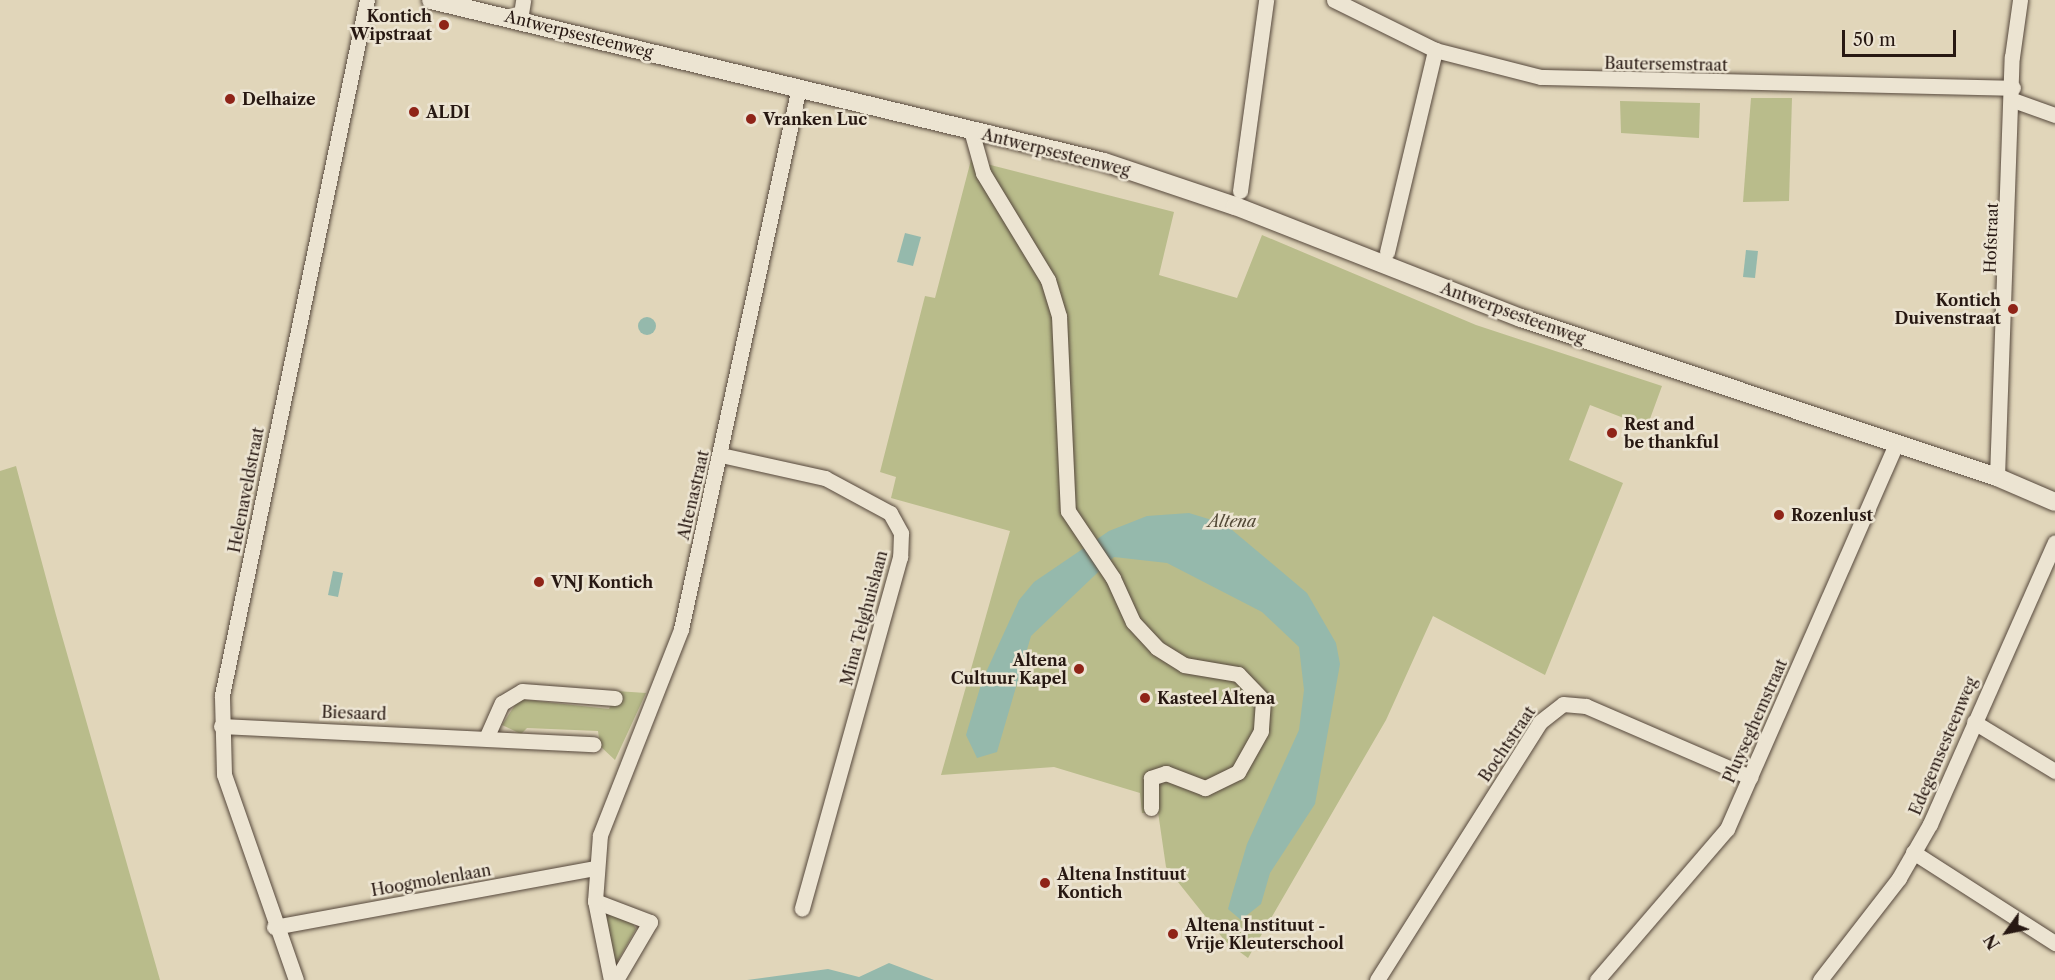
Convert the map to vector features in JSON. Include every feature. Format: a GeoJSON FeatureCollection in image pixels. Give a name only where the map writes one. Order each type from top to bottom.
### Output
{"type":"FeatureCollection","features":[{"type":"Feature","properties":{"kind":"street","name":"Helenaveldstraat"},"geometry":{"type":"LineString","coordinates":[[297,980],[274,927],[237,822],[225,774],[221,726],[222,695],[367,0]]}},
{"type":"Feature","properties":{"kind":"street","name":"Antwerpsesteenweg"},"geometry":{"type":"LineString","coordinates":[[431,0],[522,8],[799,87],[1104,162],[1224,202],[1521,318],[1998,477],[2055,502]]}},
{"type":"Feature","properties":{"kind":"street"},"geometry":{"type":"LineString","coordinates":[[1240,191],[1266,0]]}},
{"type":"Feature","properties":{"kind":"street","name":"Bautersemstraat"},"geometry":{"type":"LineString","coordinates":[[1334,0],[1435,50],[1541,77],[2013,94],[2055,115]]}},
{"type":"Feature","properties":{"kind":"street","name":"Hofstraat"},"geometry":{"type":"LineString","coordinates":[[1998,477],[2013,94],[2020,0]]}},
{"type":"Feature","properties":{"kind":"street"},"geometry":{"type":"LineString","coordinates":[[1386,252],[1435,50]]}},
{"type":"Feature","properties":{"kind":"street","name":"Altenastraat"},"geometry":{"type":"LineString","coordinates":[[613,980],[595,901],[594,868],[621,773],[681,629],[799,87]]}},
{"type":"Feature","properties":{"kind":"street","name":"Antwerpsesteenweg"},"geometry":{"type":"LineString","coordinates":[[971,130],[983,173],[1048,280],[1059,316],[1068,511],[1086,542],[1105,564],[1133,622],[1157,648],[1184,665],[1247,678],[1265,710],[1261,731],[1238,772],[1205,788],[1166,773],[1151,778],[1152,808]]}},
{"type":"Feature","properties":{"kind":"street","name":"Pluyseghemstraat"},"geometry":{"type":"LineString","coordinates":[[1597,980],[1710,855],[1750,777],[1896,444]]}},
{"type":"Feature","properties":{"kind":"street","name":"Mina Telghuislaan"},"geometry":{"type":"LineString","coordinates":[[720,454],[825,478],[890,513],[901,533],[900,557],[802,909]]}},
{"type":"Feature","properties":{"kind":"street","name":"Edegemsesteenweg"},"geometry":{"type":"LineString","coordinates":[[1820,980],[1913,852],[2055,542]]}},
{"type":"Feature","properties":{"kind":"street"},"geometry":{"type":"LineString","coordinates":[[487,736],[502,703],[522,691],[615,698]]}},
{"type":"Feature","properties":{"kind":"street","name":"Bochtstraat"},"geometry":{"type":"LineString","coordinates":[[1377,980],[1540,723],[1563,704],[1586,706],[1750,777]]}},
{"type":"Feature","properties":{"kind":"street"},"geometry":{"type":"LineString","coordinates":[[1974,722],[2055,771]]}},
{"type":"Feature","properties":{"kind":"street","name":"Biesaard"},"geometry":{"type":"LineString","coordinates":[[221,726],[487,736],[594,744]]}},
{"type":"Feature","properties":{"kind":"street"},"geometry":{"type":"LineString","coordinates":[[1913,852],[2055,943]]}},
{"type":"Feature","properties":{"kind":"street","name":"Hoogmolenlaan"},"geometry":{"type":"LineString","coordinates":[[274,927],[594,868]]}},
{"type":"Feature","properties":{"kind":"street","name":"Altenastraat"},"geometry":{"type":"LineString","coordinates":[[595,901],[650,922],[613,980]]}},
{"type":"Feature","properties":{"kind":"green space"},"geometry":{"type":"Polygon","coordinates":[[[1751,98],[1792,98],[1789,201],[1743,202],[1751,98]]]}},
{"type":"Feature","properties":{"kind":"green space"},"geometry":{"type":"Polygon","coordinates":[[[1620,101],[1700,103],[1699,138],[1621,133],[1620,101]]]}},
{"type":"Feature","properties":{"kind":"green space","name":"Altena"},"geometry":{"type":"Polygon","coordinates":[[[971,160],[1174,212],[1159,275],[1237,298],[1262,235],[1476,325],[1662,386],[1647,427],[1590,405],[1569,460],[1623,483],[1545,675],[1433,616],[1386,720],[1248,958],[1225,941],[1166,867],[1158,812],[1142,813],[1140,793],[1054,767],[941,775],[1010,531],[891,498],[896,477],[880,472],[925,296],[935,298],[971,160]]]}},
{"type":"Feature","properties":{"kind":"green space"},"geometry":{"type":"Polygon","coordinates":[[[16,466],[160,980],[0,980],[0,471],[16,466]]]}},
{"type":"Feature","properties":{"kind":"green space"},"geometry":{"type":"Polygon","coordinates":[[[616,691],[646,693],[615,760],[600,746],[598,731],[527,728],[521,734],[502,725],[519,699],[609,709],[616,691]]]}},
{"type":"Feature","properties":{"kind":"green space"},"geometry":{"type":"Polygon","coordinates":[[[605,913],[632,922],[636,929],[616,964],[605,913]]]}},
{"type":"Feature","properties":{"kind":"water"},"geometry":{"type":"Polygon","coordinates":[[[905,233],[921,237],[913,266],[897,262],[905,233]]]}},
{"type":"Feature","properties":{"kind":"water"},"geometry":{"type":"Polygon","coordinates":[[[1746,250],[1758,251],[1755,278],[1743,277],[1746,250]]]}},
{"type":"Feature","properties":{"kind":"water"},"geometry":{"type":"Polygon","coordinates":[[[647,317],[653,320],[656,326],[653,332],[647,335],[641,332],[638,326],[641,320],[647,317]]]}},
{"type":"Feature","properties":{"kind":"water"},"geometry":{"type":"Polygon","coordinates":[[[1189,513],[1225,524],[1307,593],[1336,643],[1340,664],[1315,804],[1270,873],[1261,904],[1241,920],[1228,909],[1231,898],[1247,844],[1299,730],[1304,690],[1299,647],[1262,612],[1167,563],[1114,557],[1031,636],[997,752],[977,758],[966,735],[982,681],[1019,600],[1034,582],[1109,531],[1147,516],[1189,513]]]}},
{"type":"Feature","properties":{"kind":"water"},"geometry":{"type":"Polygon","coordinates":[[[333,571],[343,573],[338,597],[328,595],[333,571]]]}},
{"type":"Feature","properties":{"kind":"water"},"geometry":{"type":"Polygon","coordinates":[[[889,963],[934,980],[747,980],[828,969],[859,977],[889,963]]]}},
{"type":"Feature","properties":{"kind":"place","name":"Kontich Wipstraat"},"geometry":{"type":"Point","coordinates":[444,25]}},
{"type":"Feature","properties":{"kind":"place","name":"Delhaize"},"geometry":{"type":"Point","coordinates":[230,99]}},
{"type":"Feature","properties":{"kind":"place","name":"ALDI"},"geometry":{"type":"Point","coordinates":[414,112]}},
{"type":"Feature","properties":{"kind":"place","name":"Vranken Luc"},"geometry":{"type":"Point","coordinates":[751,119]}},
{"type":"Feature","properties":{"kind":"place","name":"Kontich Duivenstraat"},"geometry":{"type":"Point","coordinates":[2013,309]}},
{"type":"Feature","properties":{"kind":"place","name":"Rest and be thankful"},"geometry":{"type":"Point","coordinates":[1612,433]}},
{"type":"Feature","properties":{"kind":"place","name":"Rozenlust"},"geometry":{"type":"Point","coordinates":[1779,515]}},
{"type":"Feature","properties":{"kind":"place","name":"VNJ Kontich"},"geometry":{"type":"Point","coordinates":[539,582]}},
{"type":"Feature","properties":{"kind":"place","name":"Altena Cultuur Kapel"},"geometry":{"type":"Point","coordinates":[1079,669]}},
{"type":"Feature","properties":{"kind":"place","name":"Kasteel Altena"},"geometry":{"type":"Point","coordinates":[1145,698]}},
{"type":"Feature","properties":{"kind":"place","name":"Altena Instituut Kontich"},"geometry":{"type":"Point","coordinates":[1045,883]}},
{"type":"Feature","properties":{"kind":"place","name":"Altena Instituut - Vrije Kleuterschool"},"geometry":{"type":"Point","coordinates":[1173,934]}}]}
